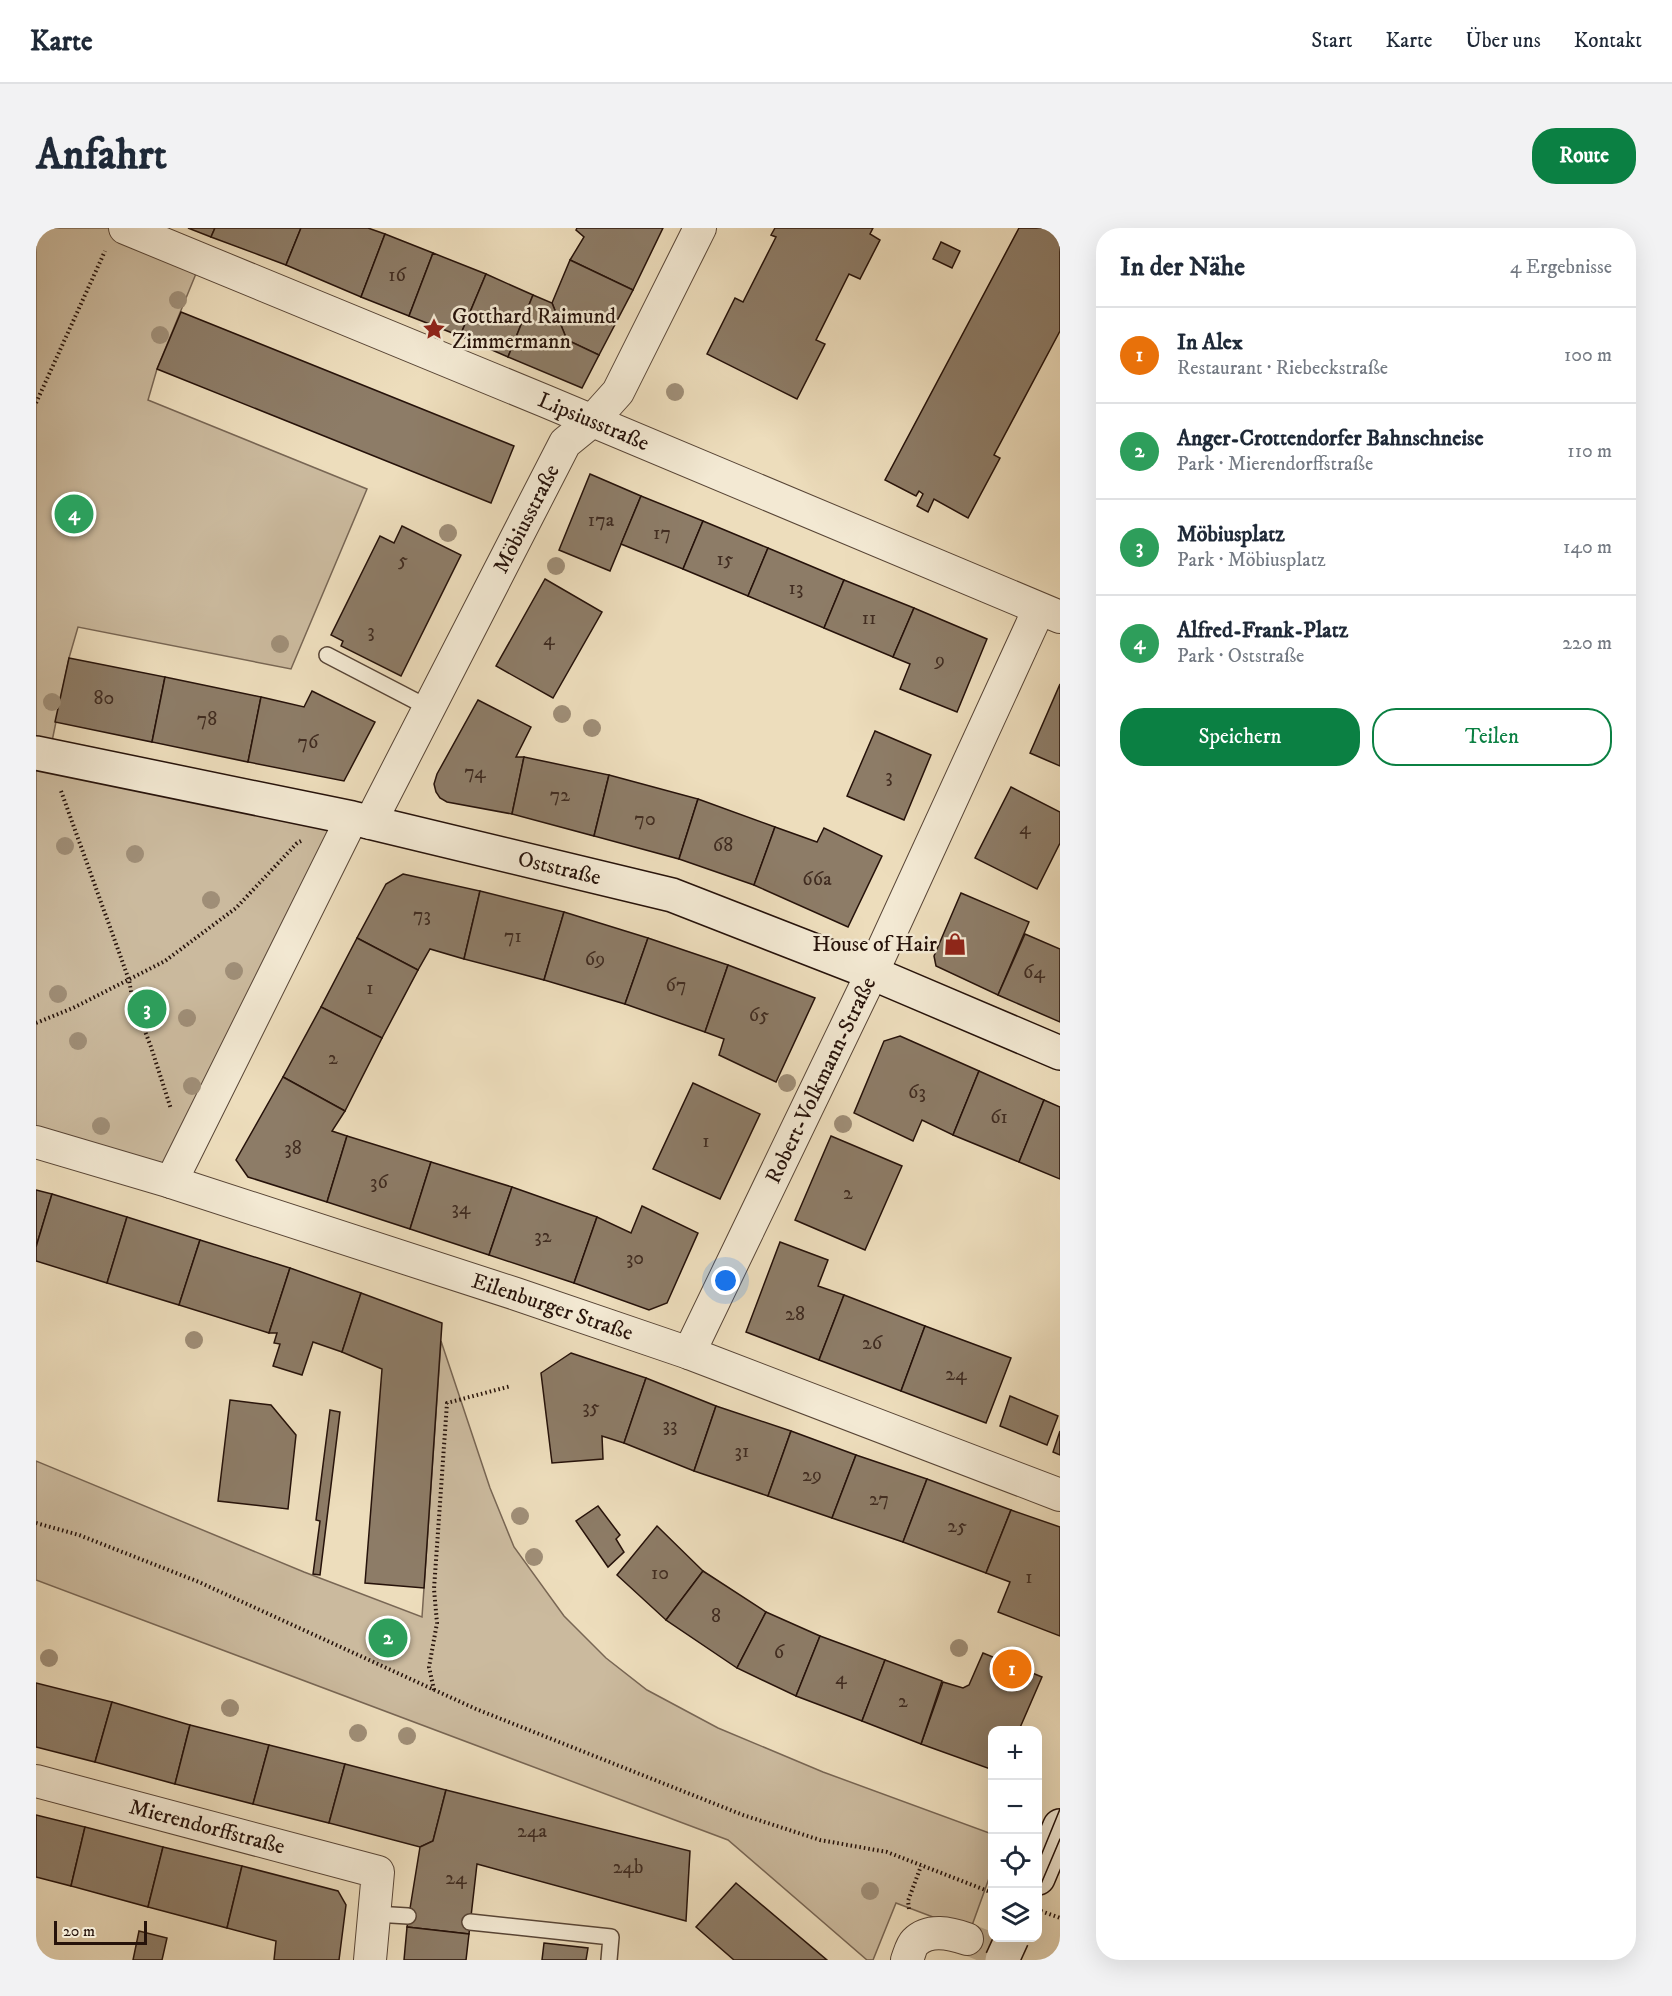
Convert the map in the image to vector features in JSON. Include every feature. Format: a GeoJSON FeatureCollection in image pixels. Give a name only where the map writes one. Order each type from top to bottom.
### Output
{"type":"FeatureCollection","features":[{"type":"Feature","properties":{"kind":"street","name":"Möbiusstraße"},"geometry":{"type":"LineString","coordinates":[[171,1182],[361,820],[429,708],[565,443],[592,421],[618,392],[700,228]]}},
{"type":"Feature","properties":{"kind":"street","name":"Lipsiusstraße"},"geometry":{"type":"LineString","coordinates":[[115,239],[592,421],[1050,613]]}},
{"type":"Feature","properties":{"kind":"street","name":"Robert-Volkmann-Straße"},"geometry":{"type":"LineString","coordinates":[[689,1353],[1050,613]]}},
{"type":"Feature","properties":{"kind":"street","name":"Oststraße"},"geometry":{"type":"LineString","coordinates":[[36,753],[361,820],[672,895],[873,973],[1060,1053]]}},
{"type":"Feature","properties":{"kind":"street","name":"Eilenburger Straße"},"geometry":{"type":"LineString","coordinates":[[36,1142],[171,1182],[689,1353],[1060,1495]]}},
{"type":"Feature","properties":{"kind":"street","name":"Mierendorffstraße"},"geometry":{"type":"LineString","coordinates":[[36,1782],[378,1872],[375,1914]]}},
{"type":"Feature","properties":{"kind":"street"},"geometry":{"type":"LineString","coordinates":[[1042,1867],[1060,1826]]}},
{"type":"Feature","properties":{"kind":"street"},"geometry":{"type":"LineString","coordinates":[[370,1960],[375,1914]]}},
{"type":"Feature","properties":{"kind":"street"},"geometry":{"type":"LineString","coordinates":[[910,1951],[932,1933],[951,1934],[967,1939]]}},
{"type":"Feature","properties":{"kind":"street"},"geometry":{"type":"LineString","coordinates":[[1002,1960],[1010,1942]]}},
{"type":"Feature","properties":{"kind":"lane"},"geometry":{"type":"LineString","coordinates":[[327,655],[429,708]]}},
{"type":"Feature","properties":{"kind":"lane"},"geometry":{"type":"LineString","coordinates":[[375,1914],[408,1916]]}},
{"type":"Feature","properties":{"kind":"lane"},"geometry":{"type":"LineString","coordinates":[[470,1922],[611,1937],[609,1960]]}},
{"type":"Feature","properties":{"kind":"path"},"geometry":{"type":"LineString","coordinates":[[36,403],[115,239]]}},
{"type":"Feature","properties":{"kind":"path"},"geometry":{"type":"LineString","coordinates":[[65,801],[129,980],[132,997],[172,1111]]}},
{"type":"Feature","properties":{"kind":"path"},"geometry":{"type":"LineString","coordinates":[[36,1023],[73,1008],[165,961],[236,908],[263,879]]}},
{"type":"Feature","properties":{"kind":"path"},"geometry":{"type":"LineString","coordinates":[[434,1690],[429,1667],[437,1623],[434,1589],[447,1403],[511,1386]]}},
{"type":"Feature","properties":{"kind":"path"},"geometry":{"type":"LineString","coordinates":[[36,1523],[79,1535],[199,1582],[476,1709],[742,1815],[820,1840],[887,1852],[988,1891]]}},
{"type":"Feature","properties":{"kind":"path"},"geometry":{"type":"LineString","coordinates":[[1042,1911],[1060,1918]]}},
{"type":"Feature","properties":{"kind":"shaded area"},"geometry":{"type":"Polygon","coordinates":[[[36,228],[125,228],[202,259],[157,369],[148,400],[367,489],[291,669],[78,627],[69,658],[49,756],[352,818],[171,1182],[36,1142],[36,228]]]}},
{"type":"Feature","properties":{"kind":"shaded area"},"geometry":{"type":"Polygon","coordinates":[[[441,1341],[490,1488],[514,1547],[564,1616],[606,1658],[647,1690],[718,1728],[823,1772],[988,1833],[988,1881],[970,1931],[896,1903],[873,1960],[867,1960],[728,1840],[36,1580],[36,1461],[304,1572],[422,1617],[441,1341]]]}},
{"type":"Feature","properties":{"kind":"building"},"geometry":{"type":"Polygon","coordinates":[[[188,228],[215,228],[211,237],[188,228]]]}},
{"type":"Feature","properties":{"kind":"building"},"geometry":{"type":"Polygon","coordinates":[[[215,228],[301,228],[286,265],[211,237],[215,228]]]}},
{"type":"Feature","properties":{"kind":"building"},"geometry":{"type":"Polygon","coordinates":[[[301,228],[368,228],[385,234],[361,297],[286,265],[301,228]]]}},
{"type":"Feature","properties":{"kind":"building"},"geometry":{"type":"Polygon","coordinates":[[[577,228],[663,228],[633,290],[570,260],[584,237],[576,230],[577,228]]]}},
{"type":"Feature","properties":{"kind":"building"},"geometry":{"type":"Polygon","coordinates":[[[775,228],[873,228],[870,234],[880,240],[860,279],[849,274],[816,340],[825,344],[797,399],[707,354],[735,298],[743,302],[776,237],[771,235],[775,228]]]}},
{"type":"Feature","properties":{"kind":"building"},"geometry":{"type":"Polygon","coordinates":[[[1019,228],[1060,228],[1060,331],[994,455],[1000,458],[968,518],[934,499],[928,512],[917,506],[923,494],[919,491],[916,496],[885,480],[1019,228]]]}},
{"type":"Feature","properties":{"kind":"building"},"geometry":{"type":"Polygon","coordinates":[[[385,234],[433,253],[409,316],[361,297],[385,234]]]}},
{"type":"Feature","properties":{"kind":"building"},"geometry":{"type":"Polygon","coordinates":[[[941,242],[960,251],[952,268],[933,259],[941,242]]]}},
{"type":"Feature","properties":{"kind":"building"},"geometry":{"type":"Polygon","coordinates":[[[433,253],[486,274],[460,336],[409,316],[433,253]]]}},
{"type":"Feature","properties":{"kind":"building"},"geometry":{"type":"Polygon","coordinates":[[[570,260],[633,290],[599,355],[567,340],[552,303],[570,260]]]}},
{"type":"Feature","properties":{"kind":"building"},"geometry":{"type":"Polygon","coordinates":[[[486,274],[533,295],[508,357],[460,336],[486,274]]]}},
{"type":"Feature","properties":{"kind":"building"},"geometry":{"type":"Polygon","coordinates":[[[533,295],[552,303],[567,340],[599,355],[582,388],[508,357],[533,295]]]}},
{"type":"Feature","properties":{"kind":"building"},"geometry":{"type":"Polygon","coordinates":[[[181,312],[514,446],[491,503],[157,369],[181,312]]]}},
{"type":"Feature","properties":{"kind":"building"},"geometry":{"type":"Polygon","coordinates":[[[590,474],[641,496],[610,571],[559,550],[590,474]]]}},
{"type":"Feature","properties":{"kind":"building"},"geometry":{"type":"Polygon","coordinates":[[[641,496],[703,521],[683,569],[621,544],[641,496]]]}},
{"type":"Feature","properties":{"kind":"building"},"geometry":{"type":"Polygon","coordinates":[[[703,521],[768,548],[748,596],[683,569],[703,521]]]}},
{"type":"Feature","properties":{"kind":"building"},"geometry":{"type":"Polygon","coordinates":[[[402,526],[461,555],[401,676],[341,646],[343,641],[331,635],[380,536],[394,543],[402,526]]]}},
{"type":"Feature","properties":{"kind":"building"},"geometry":{"type":"Polygon","coordinates":[[[768,548],[844,580],[824,628],[748,596],[768,548]]]}},
{"type":"Feature","properties":{"kind":"building"},"geometry":{"type":"Polygon","coordinates":[[[545,579],[602,612],[553,698],[496,666],[545,579]]]}},
{"type":"Feature","properties":{"kind":"building"},"geometry":{"type":"Polygon","coordinates":[[[844,580],[914,608],[893,657],[824,628],[844,580]]]}},
{"type":"Feature","properties":{"kind":"building"},"geometry":{"type":"Polygon","coordinates":[[[914,608],[987,639],[957,712],[900,689],[910,664],[893,657],[914,608]]]}},
{"type":"Feature","properties":{"kind":"building"},"geometry":{"type":"Polygon","coordinates":[[[69,658],[165,677],[152,742],[55,722],[69,658]]]}},
{"type":"Feature","properties":{"kind":"building"},"geometry":{"type":"Polygon","coordinates":[[[165,677],[261,697],[248,762],[152,742],[165,677]]]}},
{"type":"Feature","properties":{"kind":"building"},"geometry":{"type":"Polygon","coordinates":[[[1060,684],[1060,766],[1030,753],[1060,684]]]}},
{"type":"Feature","properties":{"kind":"building"},"geometry":{"type":"Polygon","coordinates":[[[312,691],[375,722],[344,781],[248,762],[261,697],[304,707],[312,691]]]}},
{"type":"Feature","properties":{"kind":"building"},"geometry":{"type":"Polygon","coordinates":[[[478,700],[531,727],[516,757],[524,757],[512,814],[447,802],[436,792],[434,784],[437,774],[478,700]]]}},
{"type":"Feature","properties":{"kind":"building"},"geometry":{"type":"Polygon","coordinates":[[[875,731],[931,755],[904,820],[847,796],[875,731]]]}},
{"type":"Feature","properties":{"kind":"building"},"geometry":{"type":"Polygon","coordinates":[[[524,757],[609,775],[594,836],[512,814],[524,757]]]}},
{"type":"Feature","properties":{"kind":"building"},"geometry":{"type":"Polygon","coordinates":[[[609,775],[698,799],[679,859],[594,836],[609,775]]]}},
{"type":"Feature","properties":{"kind":"building"},"geometry":{"type":"Polygon","coordinates":[[[1011,787],[1060,812],[1060,843],[1037,889],[975,858],[1011,787]]]}},
{"type":"Feature","properties":{"kind":"building"},"geometry":{"type":"Polygon","coordinates":[[[698,799],[775,827],[754,885],[679,859],[698,799]]]}},
{"type":"Feature","properties":{"kind":"building"},"geometry":{"type":"Polygon","coordinates":[[[775,827],[817,842],[824,828],[882,856],[848,927],[754,885],[775,827]]]}},
{"type":"Feature","properties":{"kind":"building"},"geometry":{"type":"Polygon","coordinates":[[[403,874],[480,891],[464,959],[430,949],[418,970],[357,938],[386,884],[403,874]]]}},
{"type":"Feature","properties":{"kind":"building"},"geometry":{"type":"Polygon","coordinates":[[[480,891],[564,912],[544,980],[464,959],[480,891]]]}},
{"type":"Feature","properties":{"kind":"building"},"geometry":{"type":"Polygon","coordinates":[[[961,893],[1029,922],[998,995],[936,966],[934,956],[961,893]]]}},
{"type":"Feature","properties":{"kind":"building"},"geometry":{"type":"Polygon","coordinates":[[[564,912],[648,938],[625,1004],[544,980],[564,912]]]}},
{"type":"Feature","properties":{"kind":"building"},"geometry":{"type":"Polygon","coordinates":[[[1025,934],[1060,949],[1060,1022],[998,995],[1025,934]]]}},
{"type":"Feature","properties":{"kind":"building"},"geometry":{"type":"Polygon","coordinates":[[[357,938],[418,970],[382,1038],[321,1007],[357,938]]]}},
{"type":"Feature","properties":{"kind":"building"},"geometry":{"type":"Polygon","coordinates":[[[648,938],[728,965],[705,1032],[625,1004],[648,938]]]}},
{"type":"Feature","properties":{"kind":"building"},"geometry":{"type":"Polygon","coordinates":[[[728,965],[815,998],[776,1082],[719,1055],[724,1039],[705,1032],[728,965]]]}},
{"type":"Feature","properties":{"kind":"building"},"geometry":{"type":"Polygon","coordinates":[[[321,1007],[382,1038],[345,1111],[283,1077],[321,1007]]]}},
{"type":"Feature","properties":{"kind":"building"},"geometry":{"type":"Polygon","coordinates":[[[900,1036],[979,1071],[953,1135],[922,1120],[913,1141],[854,1113],[884,1041],[900,1036]]]}},
{"type":"Feature","properties":{"kind":"building"},"geometry":{"type":"Polygon","coordinates":[[[979,1071],[1044,1100],[1019,1162],[953,1135],[979,1071]]]}},
{"type":"Feature","properties":{"kind":"building"},"geometry":{"type":"Polygon","coordinates":[[[283,1077],[345,1111],[332,1131],[347,1136],[327,1202],[248,1177],[236,1160],[283,1077]]]}},
{"type":"Feature","properties":{"kind":"building"},"geometry":{"type":"Polygon","coordinates":[[[693,1083],[760,1114],[720,1199],[653,1169],[693,1083]]]}},
{"type":"Feature","properties":{"kind":"building"},"geometry":{"type":"Polygon","coordinates":[[[1044,1100],[1060,1107],[1060,1179],[1019,1162],[1044,1100]]]}},
{"type":"Feature","properties":{"kind":"building"},"geometry":{"type":"Polygon","coordinates":[[[347,1136],[431,1162],[410,1229],[327,1202],[347,1136]]]}},
{"type":"Feature","properties":{"kind":"building"},"geometry":{"type":"Polygon","coordinates":[[[831,1136],[902,1166],[865,1250],[795,1220],[831,1136]]]}},
{"type":"Feature","properties":{"kind":"building"},"geometry":{"type":"Polygon","coordinates":[[[431,1162],[512,1187],[489,1255],[410,1229],[431,1162]]]}},
{"type":"Feature","properties":{"kind":"building"},"geometry":{"type":"Polygon","coordinates":[[[512,1187],[597,1217],[574,1283],[489,1255],[512,1187]]]}},
{"type":"Feature","properties":{"kind":"building"},"geometry":{"type":"Polygon","coordinates":[[[36,1190],[52,1194],[36,1247],[36,1190]]]}},
{"type":"Feature","properties":{"kind":"building"},"geometry":{"type":"Polygon","coordinates":[[[52,1194],[127,1217],[107,1283],[36,1261],[36,1247],[52,1194]]]}},
{"type":"Feature","properties":{"kind":"building"},"geometry":{"type":"Polygon","coordinates":[[[642,1206],[698,1233],[667,1303],[649,1310],[574,1283],[597,1217],[631,1233],[642,1206]]]}},
{"type":"Feature","properties":{"kind":"building"},"geometry":{"type":"Polygon","coordinates":[[[127,1217],[200,1240],[179,1305],[107,1283],[127,1217]]]}},
{"type":"Feature","properties":{"kind":"building"},"geometry":{"type":"Polygon","coordinates":[[[200,1240],[290,1268],[269,1333],[179,1305],[200,1240]]]}},
{"type":"Feature","properties":{"kind":"building"},"geometry":{"type":"Polygon","coordinates":[[[780,1242],[828,1260],[818,1286],[844,1295],[819,1360],[746,1332],[780,1242]]]}},
{"type":"Feature","properties":{"kind":"building"},"geometry":{"type":"Polygon","coordinates":[[[290,1268],[361,1293],[342,1352],[313,1342],[302,1375],[273,1366],[280,1344],[274,1343],[277,1333],[269,1333],[290,1268]]]}},
{"type":"Feature","properties":{"kind":"building"},"geometry":{"type":"Polygon","coordinates":[[[361,1293],[442,1323],[424,1588],[365,1583],[382,1369],[342,1352],[361,1293]]]}},
{"type":"Feature","properties":{"kind":"building"},"geometry":{"type":"Polygon","coordinates":[[[844,1295],[925,1326],[901,1391],[819,1360],[844,1295]]]}},
{"type":"Feature","properties":{"kind":"building"},"geometry":{"type":"Polygon","coordinates":[[[925,1326],[1011,1358],[986,1423],[901,1391],[925,1326]]]}},
{"type":"Feature","properties":{"kind":"building"},"geometry":{"type":"Polygon","coordinates":[[[571,1353],[646,1378],[624,1443],[602,1436],[603,1459],[552,1463],[541,1373],[571,1353]]]}},
{"type":"Feature","properties":{"kind":"building"},"geometry":{"type":"Polygon","coordinates":[[[646,1378],[716,1406],[694,1471],[624,1443],[646,1378]]]}},
{"type":"Feature","properties":{"kind":"building"},"geometry":{"type":"Polygon","coordinates":[[[1010,1396],[1058,1416],[1047,1445],[1000,1426],[1010,1396]]]}},
{"type":"Feature","properties":{"kind":"building"},"geometry":{"type":"Polygon","coordinates":[[[230,1400],[271,1405],[296,1435],[288,1509],[218,1501],[230,1400]]]}},
{"type":"Feature","properties":{"kind":"building"},"geometry":{"type":"Polygon","coordinates":[[[716,1406],[791,1431],[768,1496],[694,1471],[716,1406]]]}},
{"type":"Feature","properties":{"kind":"building"},"geometry":{"type":"Polygon","coordinates":[[[330,1410],[340,1412],[320,1575],[313,1574],[320,1521],[316,1520],[330,1410]]]}},
{"type":"Feature","properties":{"kind":"building"},"geometry":{"type":"Polygon","coordinates":[[[791,1431],[856,1455],[832,1518],[768,1496],[791,1431]]]}},
{"type":"Feature","properties":{"kind":"building"},"geometry":{"type":"Polygon","coordinates":[[[1060,1431],[1060,1455],[1053,1452],[1060,1431]]]}},
{"type":"Feature","properties":{"kind":"building"},"geometry":{"type":"Polygon","coordinates":[[[856,1455],[927,1479],[903,1542],[832,1518],[856,1455]]]}},
{"type":"Feature","properties":{"kind":"building"},"geometry":{"type":"Polygon","coordinates":[[[927,1479],[1011,1510],[986,1573],[903,1542],[927,1479]]]}},
{"type":"Feature","properties":{"kind":"building"},"geometry":{"type":"Polygon","coordinates":[[[598,1506],[620,1535],[616,1539],[624,1552],[608,1567],[576,1521],[598,1506]]]}},
{"type":"Feature","properties":{"kind":"building"},"geometry":{"type":"Polygon","coordinates":[[[1011,1510],[1060,1527],[1060,1636],[998,1612],[1010,1582],[986,1573],[1011,1510]]]}},
{"type":"Feature","properties":{"kind":"building"},"geometry":{"type":"Polygon","coordinates":[[[657,1526],[703,1571],[666,1620],[617,1575],[657,1526]]]}},
{"type":"Feature","properties":{"kind":"building"},"geometry":{"type":"Polygon","coordinates":[[[703,1571],[766,1612],[737,1668],[666,1620],[703,1571]]]}},
{"type":"Feature","properties":{"kind":"building"},"geometry":{"type":"Polygon","coordinates":[[[766,1612],[820,1636],[796,1696],[737,1668],[766,1612]]]}},
{"type":"Feature","properties":{"kind":"building"},"geometry":{"type":"Polygon","coordinates":[[[820,1636],[885,1660],[862,1721],[796,1696],[820,1636]]]}},
{"type":"Feature","properties":{"kind":"building"},"geometry":{"type":"Polygon","coordinates":[[[983,1653],[1042,1677],[1021,1726],[988,1726],[988,1768],[921,1744],[943,1682],[963,1688],[969,1685],[983,1653]]]}},
{"type":"Feature","properties":{"kind":"building"},"geometry":{"type":"Polygon","coordinates":[[[885,1660],[942,1681],[921,1744],[862,1721],[885,1660]]]}},
{"type":"Feature","properties":{"kind":"building"},"geometry":{"type":"Polygon","coordinates":[[[36,1683],[112,1702],[95,1762],[36,1747],[36,1683]]]}},
{"type":"Feature","properties":{"kind":"building"},"geometry":{"type":"Polygon","coordinates":[[[112,1702],[190,1725],[175,1784],[95,1762],[112,1702]]]}},
{"type":"Feature","properties":{"kind":"building"},"geometry":{"type":"Polygon","coordinates":[[[190,1725],[269,1745],[253,1804],[175,1784],[190,1725]]]}},
{"type":"Feature","properties":{"kind":"building"},"geometry":{"type":"Polygon","coordinates":[[[269,1745],[345,1764],[329,1823],[253,1804],[269,1745]]]}},
{"type":"Feature","properties":{"kind":"building"},"geometry":{"type":"Polygon","coordinates":[[[345,1764],[446,1790],[433,1841],[420,1847],[329,1823],[345,1764]]]}},
{"type":"Feature","properties":{"kind":"building"},"geometry":{"type":"Polygon","coordinates":[[[446,1790],[690,1851],[686,1921],[477,1864],[469,1934],[407,1927],[420,1847],[433,1841],[446,1790]]]}},
{"type":"Feature","properties":{"kind":"building"},"geometry":{"type":"Polygon","coordinates":[[[36,1815],[85,1827],[71,1886],[36,1877],[36,1815]]]}},
{"type":"Feature","properties":{"kind":"building"},"geometry":{"type":"Polygon","coordinates":[[[85,1827],[163,1847],[148,1907],[71,1886],[85,1827]]]}},
{"type":"Feature","properties":{"kind":"building"},"geometry":{"type":"Polygon","coordinates":[[[163,1847],[242,1866],[227,1928],[148,1907],[163,1847]]]}},
{"type":"Feature","properties":{"kind":"building"},"geometry":{"type":"Polygon","coordinates":[[[242,1866],[338,1891],[346,1905],[339,1960],[274,1960],[276,1941],[227,1928],[242,1866]]]}},
{"type":"Feature","properties":{"kind":"building"},"geometry":{"type":"Polygon","coordinates":[[[736,1883],[827,1960],[734,1960],[696,1927],[736,1883]]]}},
{"type":"Feature","properties":{"kind":"building"},"geometry":{"type":"Polygon","coordinates":[[[407,1927],[469,1934],[466,1960],[404,1960],[407,1927]]]}},
{"type":"Feature","properties":{"kind":"building"},"geometry":{"type":"Polygon","coordinates":[[[139,1931],[167,1938],[162,1960],[133,1960],[139,1931]]]}},
{"type":"Feature","properties":{"kind":"building"},"geometry":{"type":"Polygon","coordinates":[[[544,1943],[588,1948],[586,1960],[542,1960],[544,1943]]]}},
{"type":"Feature","properties":{"kind":"tunnel"},"geometry":{"type":"LineString","coordinates":[[967,1939],[1020,1960]]}},
{"type":"Feature","properties":{"kind":"tram line"},"geometry":{"type":"LineString","coordinates":[[1042,1853],[1060,1809]]}},
{"type":"Feature","properties":{"kind":"tram line"},"geometry":{"type":"LineString","coordinates":[[1039,1888],[1060,1839]]}},
{"type":"Feature","properties":{"kind":"tram line"},"geometry":{"type":"LineString","coordinates":[[996,1960],[1003,1942]]}},
{"type":"Feature","properties":{"kind":"tram line"},"geometry":{"type":"LineString","coordinates":[[1008,1960],[1016,1942]]}},
{"type":"Feature","properties":{"kind":"place","name":"Gotthard Raimund Zimmermann"},"geometry":{"type":"Point","coordinates":[434,329]}},
{"type":"Feature","properties":{"kind":"place","name":"Alfred-Frank-Platz"},"geometry":{"type":"Point","coordinates":[74,514]}},
{"type":"Feature","properties":{"kind":"place","name":"House of Hair"},"geometry":{"type":"Point","coordinates":[955,944]}},
{"type":"Feature","properties":{"kind":"place","name":"Möbiusplatz"},"geometry":{"type":"Point","coordinates":[147,1009]}},
{"type":"Feature","properties":{"kind":"place","name":"Anger-Crottendorfer Bahnschneise"},"geometry":{"type":"Point","coordinates":[388,1638]}},
{"type":"Feature","properties":{"kind":"place","name":"In Alex"},"geometry":{"type":"Point","coordinates":[1012,1669]}}]}
